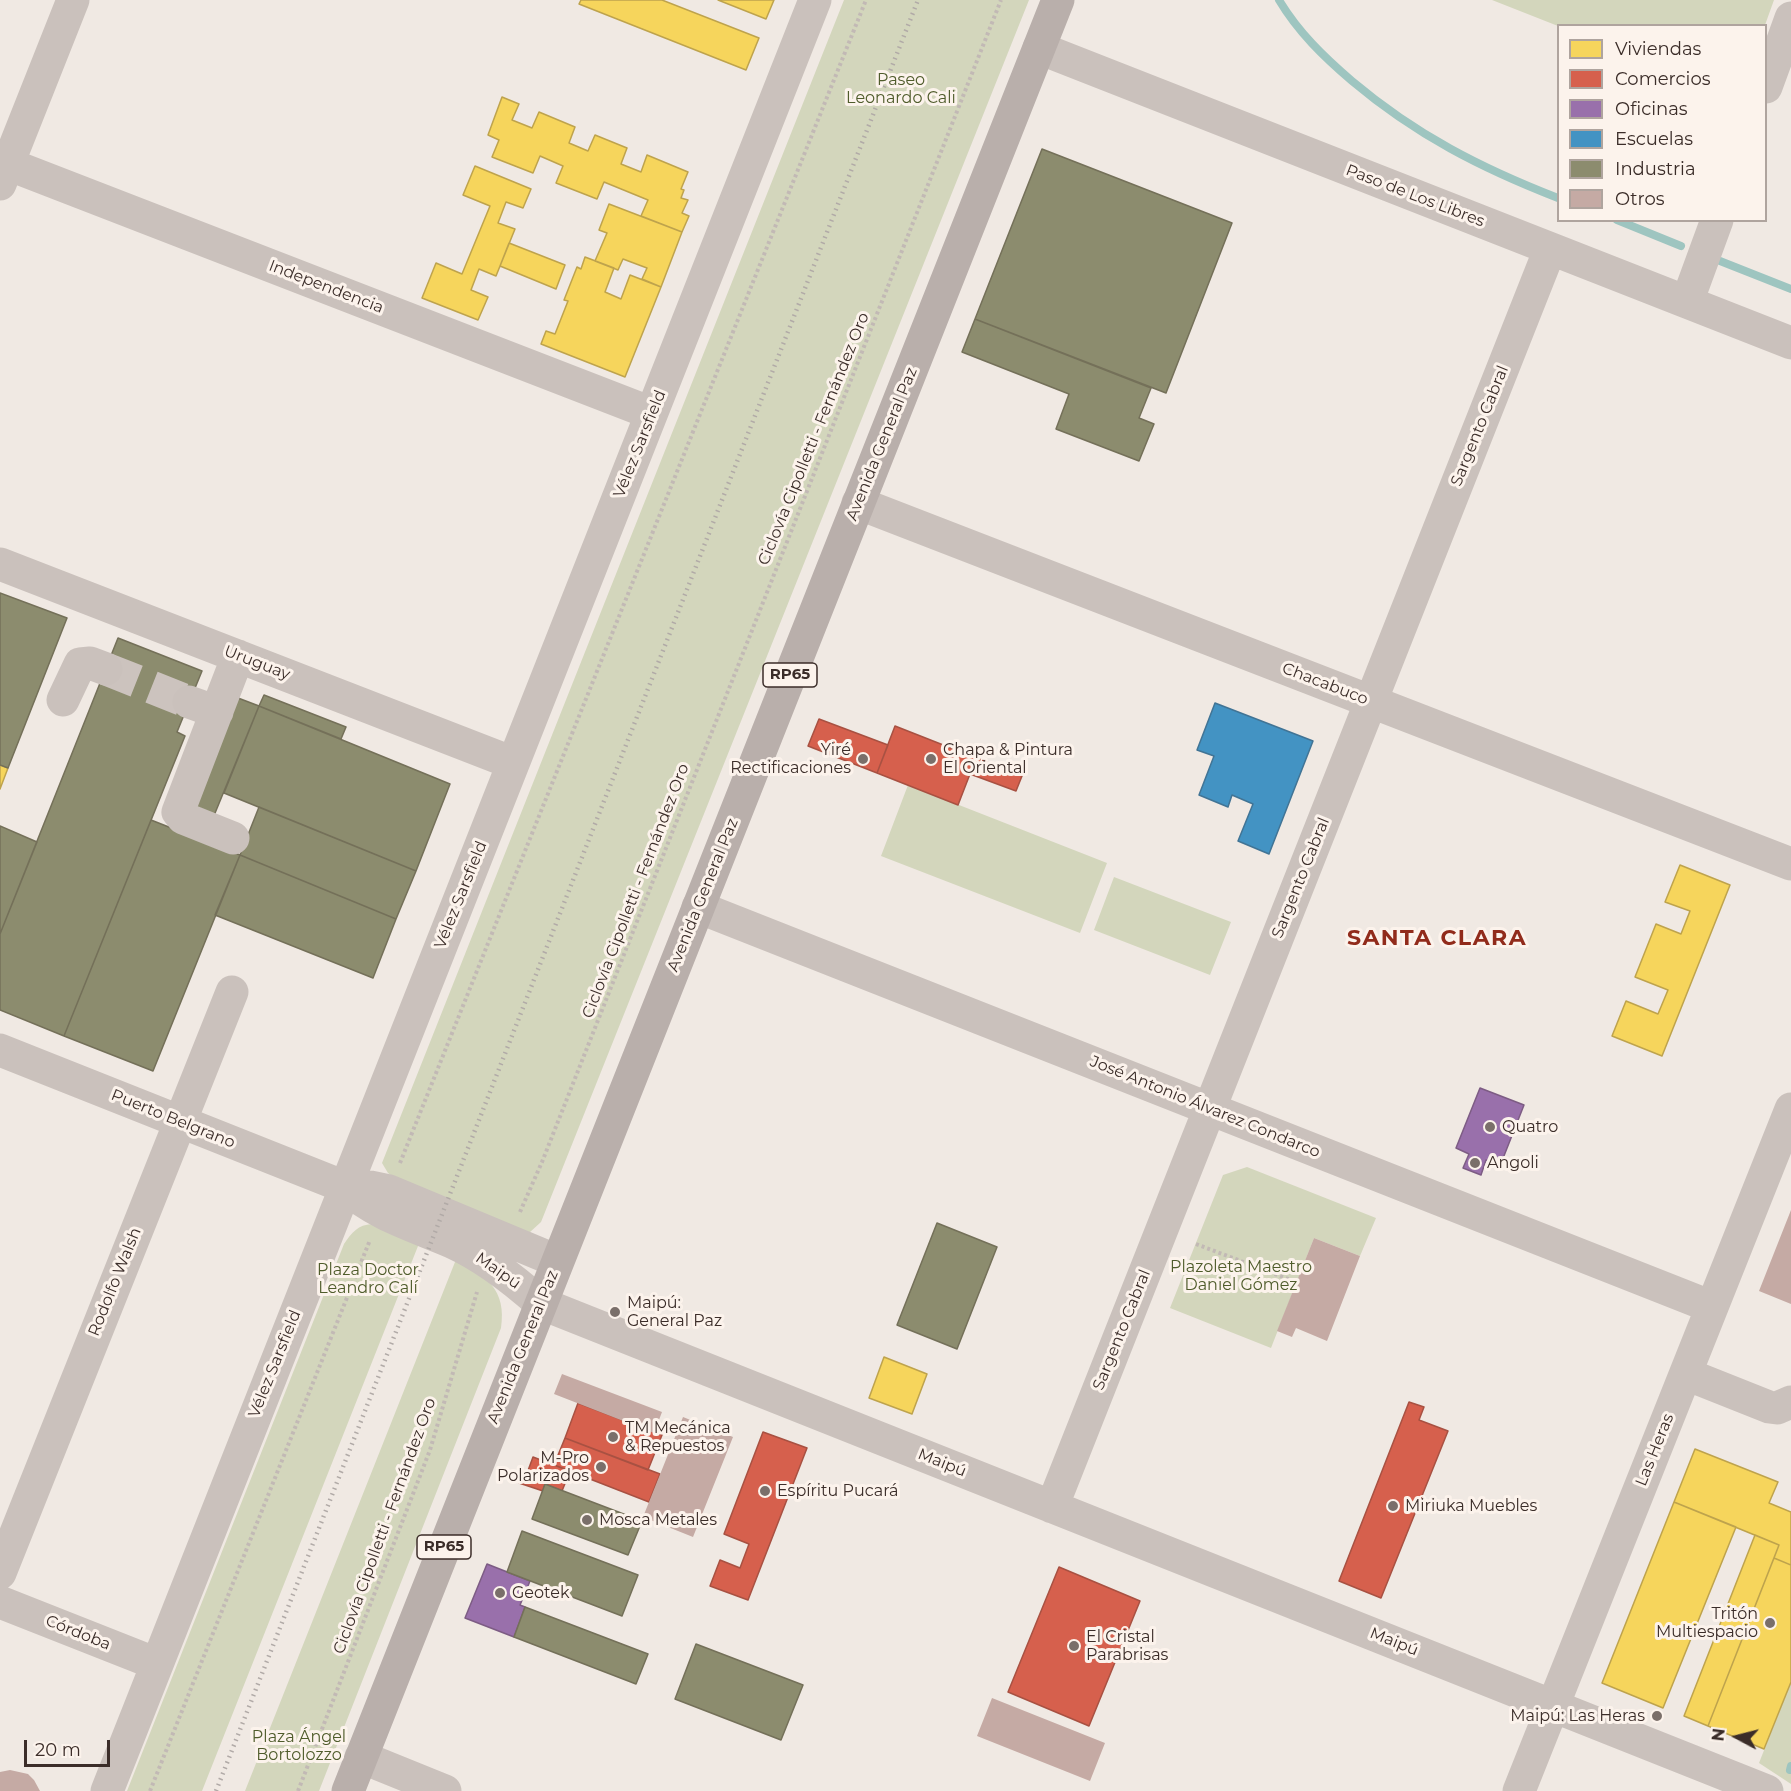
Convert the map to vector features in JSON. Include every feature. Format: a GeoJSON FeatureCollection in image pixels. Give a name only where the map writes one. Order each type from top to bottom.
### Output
{"type":"FeatureCollection","features":[{"type":"Feature","properties":{"kind":"main road","name":"Avenida General Paz"},"geometry":{"type":"LineString","coordinates":[[348,1791],[1058,0]]}},
{"type":"Feature","properties":{"kind":"street"},"geometry":{"type":"LineString","coordinates":[[3,170],[73,0]]}},
{"type":"Feature","properties":{"kind":"street","name":"Vélez Sarsfield"},"geometry":{"type":"LineString","coordinates":[[107,1791],[815,0]]}},
{"type":"Feature","properties":{"kind":"street"},"geometry":{"type":"LineString","coordinates":[[1767,84],[1791,18]]}},
{"type":"Feature","properties":{"kind":"street","name":"Paso de Los Libres"},"geometry":{"type":"LineString","coordinates":[[1039,48],[1791,343]]}},
{"type":"Feature","properties":{"kind":"street","name":"Independencia"},"geometry":{"type":"LineString","coordinates":[[3,170],[651,413]]}},
{"type":"Feature","properties":{"kind":"street"},"geometry":{"type":"LineString","coordinates":[[1686,302],[1716,222]]}},
{"type":"Feature","properties":{"kind":"street","name":"Sargento Cabral"},"geometry":{"type":"LineString","coordinates":[[1053,1507],[1550,249]]}},
{"type":"Feature","properties":{"kind":"street","name":"Chacabuco"},"geometry":{"type":"LineString","coordinates":[[858,503],[1791,864]]}},
{"type":"Feature","properties":{"kind":"street","name":"Uruguay"},"geometry":{"type":"LineString","coordinates":[[0,564],[513,763]]}},
{"type":"Feature","properties":{"kind":"street"},"geometry":{"type":"LineString","coordinates":[[233,838],[183,818],[178,812],[203,707],[238,656]]}},
{"type":"Feature","properties":{"kind":"street"},"geometry":{"type":"LineString","coordinates":[[63,700],[80,664],[90,663],[106,669]]}},
{"type":"Feature","properties":{"kind":"street","name":"José Antonio Álvarez Condarco"},"geometry":{"type":"LineString","coordinates":[[698,907],[1712,1307]]}},
{"type":"Feature","properties":{"kind":"street","name":"Rodolfo Walsh"},"geometry":{"type":"LineString","coordinates":[[0,1573],[232,992]]}},
{"type":"Feature","properties":{"kind":"street","name":"Puerto Belgrano"},"geometry":{"type":"LineString","coordinates":[[0,1050],[345,1187]]}},
{"type":"Feature","properties":{"kind":"street","name":"Las Heras"},"geometry":{"type":"LineString","coordinates":[[1519,1791],[1791,1109]]}},
{"type":"Feature","properties":{"kind":"street","name":"Maipú"},"geometry":{"type":"LineString","coordinates":[[345,1187],[367,1205],[385,1202],[452,1242],[557,1262]]}},
{"type":"Feature","properties":{"kind":"street","name":"Maipú"},"geometry":{"type":"LineString","coordinates":[[496,1251],[540,1303],[1767,1791]]}},
{"type":"Feature","properties":{"kind":"street"},"geometry":{"type":"LineString","coordinates":[[1686,1374],[1769,1407],[1777,1408],[1791,1402]]}},
{"type":"Feature","properties":{"kind":"street","name":"Córdoba"},"geometry":{"type":"LineString","coordinates":[[0,1602],[157,1664]]}},
{"type":"Feature","properties":{"kind":"street"},"geometry":{"type":"LineString","coordinates":[[361,1757],[445,1791]]}},
{"type":"Feature","properties":{"kind":"path"},"geometry":{"type":"LineString","coordinates":[[150,1791],[866,0]]}},
{"type":"Feature","properties":{"kind":"path","name":"Ciclovía Cipolletti - Fernández Oro"},"geometry":{"type":"LineString","coordinates":[[298,1791],[430,1450],[473,1303],[496,1251],[529,1194],[547,1151],[1001,0]]}},
{"type":"Feature","properties":{"kind":"path"},"geometry":{"type":"LineString","coordinates":[[1196,1244],[1296,1282]]}},
{"type":"Feature","properties":{"kind":"green space","name":"Paseo Leonardo Cali"},"geometry":{"type":"Polygon","coordinates":[[[844,0],[1029,0],[541,1222],[529,1233],[401,1184],[388,1173],[382,1163],[844,0]]]}},
{"type":"Feature","properties":{"kind":"green space"},"geometry":{"type":"Polygon","coordinates":[[[1492,0],[1774,0],[1765,24],[1557,26],[1492,0]]]}},
{"type":"Feature","properties":{"kind":"green space"},"geometry":{"type":"Polygon","coordinates":[[[908,785],[1107,863],[1080,933],[881,856],[908,785]]]}},
{"type":"Feature","properties":{"kind":"green space"},"geometry":{"type":"Polygon","coordinates":[[[1114,877],[1231,922],[1210,975],[1094,930],[1114,877]]]}},
{"type":"Feature","properties":{"kind":"green space","name":"Plazoleta Maestro Daniel Gómez"},"geometry":{"type":"Polygon","coordinates":[[[1247,1167],[1376,1218],[1360,1256],[1314,1238],[1271,1348],[1170,1308],[1223,1175],[1247,1167]]]}},
{"type":"Feature","properties":{"kind":"green space","name":"Plaza Doctor Leandro Calí"},"geometry":{"type":"Polygon","coordinates":[[[372,1224],[420,1241],[202,1791],[127,1791],[344,1244],[356,1230],[372,1224]]]}},
{"type":"Feature","properties":{"kind":"green space","name":"Plaza Ángel Bortolozzo"},"geometry":{"type":"Polygon","coordinates":[[[457,1257],[492,1285],[501,1304],[501,1328],[319,1791],[245,1791],[457,1257]]]}},
{"type":"Feature","properties":{"kind":"green space"},"geometry":{"type":"Polygon","coordinates":[[[1791,1682],[1791,1784],[1759,1763],[1791,1682]]]}},
{"type":"Feature","properties":{"kind":"building: Viviendas"},"geometry":{"type":"Polygon","coordinates":[[[581,0],[662,0],[759,38],[746,70],[579,4],[581,0]]]}},
{"type":"Feature","properties":{"kind":"building: Viviendas"},"geometry":{"type":"Polygon","coordinates":[[[718,0],[774,0],[766,19],[718,0]]]}},
{"type":"Feature","properties":{"kind":"building: Viviendas"},"geometry":{"type":"Polygon","coordinates":[[[502,97],[519,104],[512,120],[532,128],[539,112],[575,127],[569,143],[588,151],[595,135],[627,148],[621,164],[641,172],[647,155],[688,172],[681,189],[684,190],[681,198],[688,200],[682,213],[689,216],[682,232],[641,216],[648,200],[604,182],[597,199],[556,183],[563,166],[540,156],[533,173],[492,157],[499,140],[488,135],[502,97]]]}},
{"type":"Feature","properties":{"kind":"building: Viviendas"},"geometry":{"type":"Polygon","coordinates":[[[475,166],[531,189],[523,208],[506,202],[498,223],[515,229],[496,276],[479,269],[471,290],[488,297],[478,320],[422,298],[436,263],[462,274],[490,206],[463,195],[475,166]]]}},
{"type":"Feature","properties":{"kind":"building: Viviendas"},"geometry":{"type":"Polygon","coordinates":[[[609,204],[682,232],[661,287],[642,279],[647,268],[623,259],[618,270],[595,261],[607,233],[599,230],[609,204]]]}},
{"type":"Feature","properties":{"kind":"building: Viviendas"},"geometry":{"type":"Polygon","coordinates":[[[509,243],[565,265],[556,289],[500,266],[509,243]]]}},
{"type":"Feature","properties":{"kind":"building: Viviendas"},"geometry":{"type":"Polygon","coordinates":[[[585,257],[614,268],[605,292],[621,299],[630,275],[661,287],[625,377],[541,344],[546,331],[555,334],[568,301],[564,300],[577,267],[581,269],[585,257]]]}},
{"type":"Feature","properties":{"kind":"building: Viviendas"},"geometry":{"type":"Polygon","coordinates":[[[0,765],[8,768],[0,789],[0,765]]]}},
{"type":"Feature","properties":{"kind":"building: Viviendas"},"geometry":{"type":"Polygon","coordinates":[[[1680,865],[1730,885],[1662,1056],[1612,1036],[1626,1001],[1658,1014],[1668,990],[1635,977],[1656,924],[1681,934],[1690,911],[1665,902],[1680,865]]]}},
{"type":"Feature","properties":{"kind":"building: Viviendas"},"geometry":{"type":"Polygon","coordinates":[[[884,1357],[927,1374],[912,1414],[869,1398],[884,1357]]]}},
{"type":"Feature","properties":{"kind":"building: Viviendas"},"geometry":{"type":"Polygon","coordinates":[[[1695,1449],[1778,1482],[1769,1503],[1791,1512],[1791,1565],[1774,1558],[1779,1545],[1674,1502],[1695,1449]]]}},
{"type":"Feature","properties":{"kind":"building: Viviendas"},"geometry":{"type":"Polygon","coordinates":[[[1674,1502],[1736,1527],[1663,1708],[1602,1683],[1674,1502]]]}},
{"type":"Feature","properties":{"kind":"building: Viviendas"},"geometry":{"type":"Polygon","coordinates":[[[1755,1535],[1779,1545],[1708,1726],[1684,1716],[1755,1535]]]}},
{"type":"Feature","properties":{"kind":"building: Viviendas","name":"Tritón Multiespacio"},"geometry":{"type":"Polygon","coordinates":[[[1774,1558],[1791,1565],[1791,1682],[1764,1749],[1708,1726],[1774,1558]]]}},
{"type":"Feature","properties":{"kind":"building: Comercios","name":"Yiré Rectificaciones"},"geometry":{"type":"Polygon","coordinates":[[[819,719],[888,745],[877,773],[808,746],[819,719]]]}},
{"type":"Feature","properties":{"kind":"building: Comercios","name":"Chapa & Pintura El Oriental"},"geometry":{"type":"Polygon","coordinates":[[[895,726],[1022,776],[1016,791],[970,774],[958,805],[877,773],[895,726]]]}},
{"type":"Feature","properties":{"kind":"building: Comercios","name":"Miriuka Muebles"},"geometry":{"type":"Polygon","coordinates":[[[1409,1402],[1424,1407],[1419,1420],[1448,1431],[1381,1598],[1339,1581],[1409,1402]]]}},
{"type":"Feature","properties":{"kind":"building: Comercios","name":"TM Mecánica & Repuestos"},"geometry":{"type":"Polygon","coordinates":[[[578,1403],[662,1435],[648,1470],[565,1438],[578,1403]]]}},
{"type":"Feature","properties":{"kind":"building: Comercios","name":"Espíritu Pucará"},"geometry":{"type":"Polygon","coordinates":[[[763,1432],[807,1448],[748,1600],[710,1586],[720,1560],[740,1568],[749,1544],[724,1534],[763,1432]]]}},
{"type":"Feature","properties":{"kind":"building: Comercios","name":"M-Pro Polarizados"},"geometry":{"type":"Polygon","coordinates":[[[565,1438],[660,1474],[649,1502],[554,1465],[565,1438]]]}},
{"type":"Feature","properties":{"kind":"building: Comercios"},"geometry":{"type":"Polygon","coordinates":[[[533,1457],[570,1471],[562,1491],[545,1484],[543,1491],[519,1483],[522,1475],[526,1476],[533,1457]]]}},
{"type":"Feature","properties":{"kind":"building: Comercios","name":"El Cristal Parabrisas"},"geometry":{"type":"Polygon","coordinates":[[[1059,1567],[1140,1601],[1089,1726],[1008,1692],[1059,1567]]]}},
{"type":"Feature","properties":{"kind":"building: Oficinas","name":"Quatro"},"geometry":{"type":"Polygon","coordinates":[[[1480,1088],[1524,1105],[1500,1166],[1486,1160],[1481,1175],[1463,1168],[1469,1154],[1456,1148],[1480,1088]]]}},
{"type":"Feature","properties":{"kind":"building: Oficinas","name":"Geotek"},"geometry":{"type":"Polygon","coordinates":[[[487,1564],[530,1581],[520,1605],[525,1607],[514,1637],[465,1618],[487,1564]]]}},
{"type":"Feature","properties":{"kind":"building: Escuelas"},"geometry":{"type":"Polygon","coordinates":[[[1215,703],[1313,741],[1269,854],[1238,841],[1253,804],[1232,795],[1228,807],[1199,795],[1214,756],[1197,750],[1215,703]]]}},
{"type":"Feature","properties":{"kind":"building: Industria"},"geometry":{"type":"Polygon","coordinates":[[[1042,149],[1232,223],[1166,393],[975,319],[1042,149]]]}},
{"type":"Feature","properties":{"kind":"building: Industria"},"geometry":{"type":"Polygon","coordinates":[[[975,319],[1151,388],[1139,418],[1154,424],[1139,461],[1056,429],[1069,394],[962,352],[975,319]]]}},
{"type":"Feature","properties":{"kind":"building: Industria"},"geometry":{"type":"Polygon","coordinates":[[[0,593],[67,618],[8,768],[0,765],[0,593]]]}},
{"type":"Feature","properties":{"kind":"building: Industria"},"geometry":{"type":"Polygon","coordinates":[[[118,638],[202,671],[177,732],[185,736],[64,1036],[0,1010],[0,934],[118,638]]]}},
{"type":"Feature","properties":{"kind":"building: Industria"},"geometry":{"type":"Polygon","coordinates":[[[264,695],[346,727],[341,739],[259,706],[264,695]]]}},
{"type":"Feature","properties":{"kind":"building: Industria"},"geometry":{"type":"Polygon","coordinates":[[[238,698],[259,706],[213,818],[192,809],[238,698]]]}},
{"type":"Feature","properties":{"kind":"building: Industria"},"geometry":{"type":"Polygon","coordinates":[[[259,706],[450,784],[416,871],[224,793],[259,706]]]}},
{"type":"Feature","properties":{"kind":"building: Industria"},"geometry":{"type":"Polygon","coordinates":[[[259,807],[416,871],[396,919],[240,855],[259,807]]]}},
{"type":"Feature","properties":{"kind":"building: Industria"},"geometry":{"type":"Polygon","coordinates":[[[151,820],[240,855],[153,1071],[64,1036],[151,820]]]}},
{"type":"Feature","properties":{"kind":"building: Industria"},"geometry":{"type":"Polygon","coordinates":[[[0,826],[37,842],[0,934],[0,826]]]}},
{"type":"Feature","properties":{"kind":"building: Industria"},"geometry":{"type":"Polygon","coordinates":[[[240,855],[396,919],[373,978],[215,915],[240,855]]]}},
{"type":"Feature","properties":{"kind":"building: Industria"},"geometry":{"type":"Polygon","coordinates":[[[937,1223],[997,1247],[957,1349],[897,1325],[937,1223]]]}},
{"type":"Feature","properties":{"kind":"building: Industria","name":"Mosca Metales"},"geometry":{"type":"Polygon","coordinates":[[[545,1484],[642,1521],[628,1555],[532,1519],[545,1484]]]}},
{"type":"Feature","properties":{"kind":"building: Industria"},"geometry":{"type":"Polygon","coordinates":[[[522,1531],[638,1575],[622,1616],[507,1572],[522,1531]]]}},
{"type":"Feature","properties":{"kind":"building: Industria"},"geometry":{"type":"Polygon","coordinates":[[[525,1607],[648,1654],[636,1684],[514,1637],[525,1607]]]}},
{"type":"Feature","properties":{"kind":"building: Industria"},"geometry":{"type":"Polygon","coordinates":[[[696,1644],[803,1685],[781,1740],[675,1699],[696,1644]]]}},
{"type":"Feature","properties":{"kind":"building: Otros"},"geometry":{"type":"Polygon","coordinates":[[[1791,1210],[1791,1304],[1759,1291],[1791,1210]]]}},
{"type":"Feature","properties":{"kind":"building: Otros"},"geometry":{"type":"Polygon","coordinates":[[[1314,1238],[1360,1256],[1327,1341],[1296,1328],[1292,1337],[1277,1331],[1314,1238]]]}},
{"type":"Feature","properties":{"kind":"building: Otros"},"geometry":{"type":"Polygon","coordinates":[[[562,1374],[662,1412],[654,1433],[554,1394],[562,1374]]]}},
{"type":"Feature","properties":{"kind":"building: Otros"},"geometry":{"type":"Polygon","coordinates":[[[683,1417],[733,1437],[693,1537],[643,1517],[683,1417]]]}},
{"type":"Feature","properties":{"kind":"building: Otros"},"geometry":{"type":"Polygon","coordinates":[[[992,1698],[1105,1743],[1090,1781],[977,1736],[992,1698]]]}},
{"type":"Feature","properties":{"kind":"building: Otros"},"geometry":{"type":"Polygon","coordinates":[[[10,1770],[28,1774],[40,1791],[0,1791],[0,1772],[10,1770]]]}},
{"type":"Feature","properties":{"kind":"waterway"},"geometry":{"type":"LineString","coordinates":[[1279,0],[1294,23],[1322,53],[1352,81],[1400,118],[1476,162],[1557,198]]}},
{"type":"Feature","properties":{"kind":"waterway"},"geometry":{"type":"LineString","coordinates":[[1622,222],[1681,246]]}},
{"type":"Feature","properties":{"kind":"waterway"},"geometry":{"type":"LineString","coordinates":[[1720,261],[1791,289]]}},
{"type":"Feature","properties":{"kind":"waterway"},"geometry":{"type":"LineString","coordinates":[[1790,1770],[1791,1766]]}},
{"type":"Feature","properties":{"kind":"tunnel"},"geometry":{"type":"LineString","coordinates":[[106,669],[189,702]]}},
{"type":"Feature","properties":{"kind":"railway"},"geometry":{"type":"LineString","coordinates":[[216,1791],[918,0]]}},
{"type":"Feature","properties":{"kind":"place","name":"Yiré Rectificaciones"},"geometry":{"type":"Point","coordinates":[863,759]}},
{"type":"Feature","properties":{"kind":"place","name":"Chapa & Pintura El Oriental"},"geometry":{"type":"Point","coordinates":[931,759]}},
{"type":"Feature","properties":{"kind":"place","name":"Quatro"},"geometry":{"type":"Point","coordinates":[1490,1127]}},
{"type":"Feature","properties":{"kind":"place","name":"Angoli"},"geometry":{"type":"Point","coordinates":[1475,1163]}},
{"type":"Feature","properties":{"kind":"place","name":"Maipú: General Paz"},"geometry":{"type":"Point","coordinates":[615,1312]}},
{"type":"Feature","properties":{"kind":"place","name":"TM Mecánica & Repuestos"},"geometry":{"type":"Point","coordinates":[613,1437]}},
{"type":"Feature","properties":{"kind":"place","name":"M-Pro Polarizados"},"geometry":{"type":"Point","coordinates":[601,1467]}},
{"type":"Feature","properties":{"kind":"place","name":"Espíritu Pucará"},"geometry":{"type":"Point","coordinates":[765,1491]}},
{"type":"Feature","properties":{"kind":"place","name":"Miriuka Muebles"},"geometry":{"type":"Point","coordinates":[1393,1506]}},
{"type":"Feature","properties":{"kind":"place","name":"Mosca Metales"},"geometry":{"type":"Point","coordinates":[587,1520]}},
{"type":"Feature","properties":{"kind":"place","name":"Geotek"},"geometry":{"type":"Point","coordinates":[500,1593]}},
{"type":"Feature","properties":{"kind":"place","name":"Tritón Multiespacio"},"geometry":{"type":"Point","coordinates":[1770,1623]}},
{"type":"Feature","properties":{"kind":"place","name":"El Cristal Parabrisas"},"geometry":{"type":"Point","coordinates":[1074,1646]}},
{"type":"Feature","properties":{"kind":"place","name":"Maipú: Las Heras"},"geometry":{"type":"Point","coordinates":[1657,1716]}},
{"type":"Feature","properties":{"kind":"district","name":"SANTA CLARA"},"geometry":{"type":"Point","coordinates":[1437,939]}}]}
